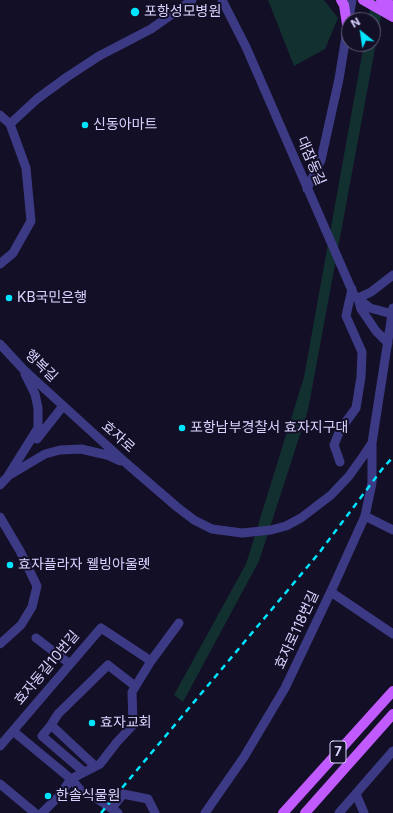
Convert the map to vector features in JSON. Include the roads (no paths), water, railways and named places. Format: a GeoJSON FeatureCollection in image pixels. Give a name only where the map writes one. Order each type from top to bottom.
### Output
{"type":"FeatureCollection","features":[{"type":"Feature","properties":{"kind":"main road"},"geometry":{"type":"LineString","coordinates":[[341,0],[344,5],[345,12]]}},
{"type":"Feature","properties":{"kind":"main road"},"geometry":{"type":"LineString","coordinates":[[363,0],[393,18]]}},
{"type":"Feature","properties":{"kind":"main road"},"geometry":{"type":"LineString","coordinates":[[381,0],[393,6]]}},
{"type":"Feature","properties":{"kind":"main road","name":"7"},"geometry":{"type":"LineString","coordinates":[[283,813],[393,692]]}},
{"type":"Feature","properties":{"kind":"main road","name":"7"},"geometry":{"type":"LineString","coordinates":[[305,813],[393,714]]}},
{"type":"Feature","properties":{"kind":"street"},"geometry":{"type":"LineString","coordinates":[[10,124],[37,99],[67,77],[99,56],[151,29],[192,0]]}},
{"type":"Feature","properties":{"kind":"street","name":"대잠동길"},"geometry":{"type":"LineString","coordinates":[[222,0],[246,47],[354,295],[370,308],[393,311]]}},
{"type":"Feature","properties":{"kind":"street"},"geometry":{"type":"LineString","coordinates":[[350,12],[352,0]]}},
{"type":"Feature","properties":{"kind":"street"},"geometry":{"type":"LineString","coordinates":[[307,189],[321,160],[339,79],[343,52]]}},
{"type":"Feature","properties":{"kind":"street"},"geometry":{"type":"LineString","coordinates":[[0,115],[10,124],[26,168],[31,221],[13,253],[0,264]]}},
{"type":"Feature","properties":{"kind":"street"},"geometry":{"type":"LineString","coordinates":[[388,343],[376,331],[361,309],[358,298],[371,292],[393,275]]}},
{"type":"Feature","properties":{"kind":"street"},"geometry":{"type":"LineString","coordinates":[[340,462],[334,445],[340,430],[356,408],[361,377],[362,352],[346,316],[352,289]]}},
{"type":"Feature","properties":{"kind":"street"},"geometry":{"type":"LineString","coordinates":[[372,443],[393,311]]}},
{"type":"Feature","properties":{"kind":"street","name":"행복길"},"geometry":{"type":"LineString","coordinates":[[0,344],[24,370],[63,406]]}},
{"type":"Feature","properties":{"kind":"street"},"geometry":{"type":"LineString","coordinates":[[8,476],[38,428],[38,408],[35,394],[24,370]]}},
{"type":"Feature","properties":{"kind":"street"},"geometry":{"type":"LineString","coordinates":[[0,485],[63,406]]}},
{"type":"Feature","properties":{"kind":"street","name":"효자로"},"geometry":{"type":"LineString","coordinates":[[63,406],[126,463],[194,520],[212,529],[242,533],[271,530],[286,526],[301,518],[331,495],[349,476],[372,443]]}},
{"type":"Feature","properties":{"kind":"street","name":"효자로118번길"},"geometry":{"type":"LineString","coordinates":[[205,813],[244,757],[285,688],[331,592],[365,516],[372,482],[372,443]]}},
{"type":"Feature","properties":{"kind":"street"},"geometry":{"type":"LineString","coordinates":[[8,476],[45,454],[60,450],[81,449],[126,463]]}},
{"type":"Feature","properties":{"kind":"street"},"geometry":{"type":"LineString","coordinates":[[365,516],[393,530]]}},
{"type":"Feature","properties":{"kind":"street"},"geometry":{"type":"LineString","coordinates":[[0,517],[20,551],[37,586],[32,607],[21,625],[0,644]]}},
{"type":"Feature","properties":{"kind":"street"},"geometry":{"type":"LineString","coordinates":[[331,592],[393,634]]}},
{"type":"Feature","properties":{"kind":"street"},"geometry":{"type":"LineString","coordinates":[[42,813],[59,796],[71,779],[100,764],[117,742],[134,725],[132,692],[179,623]]}},
{"type":"Feature","properties":{"kind":"street","name":"효자동길10번길"},"geometry":{"type":"LineString","coordinates":[[0,746],[101,628],[152,661]]}},
{"type":"Feature","properties":{"kind":"street"},"geometry":{"type":"LineString","coordinates":[[36,638],[70,664]]}},
{"type":"Feature","properties":{"kind":"street"},"geometry":{"type":"LineString","coordinates":[[84,772],[42,736],[58,714],[108,665],[136,686]]}},
{"type":"Feature","properties":{"kind":"street"},"geometry":{"type":"LineString","coordinates":[[51,725],[95,766]]}},
{"type":"Feature","properties":{"kind":"street"},"geometry":{"type":"LineString","coordinates":[[13,731],[71,779],[82,792],[96,798],[115,811],[124,794],[148,799],[155,813]]}},
{"type":"Feature","properties":{"kind":"street"},"geometry":{"type":"LineString","coordinates":[[339,813],[393,751]]}},
{"type":"Feature","properties":{"kind":"street"},"geometry":{"type":"LineString","coordinates":[[0,784],[35,813],[49,806]]}},
{"type":"Feature","properties":{"kind":"street"},"geometry":{"type":"LineString","coordinates":[[356,794],[364,813]]}},
{"type":"Feature","properties":{"kind":"railway"},"geometry":{"type":"LineString","coordinates":[[101,813],[319,553],[383,468],[393,457]]}},
{"type":"Feature","properties":{"kind":"place","name":"포항성모병원"},"geometry":{"type":"Point","coordinates":[135,12]}},
{"type":"Feature","properties":{"kind":"place","name":"신동아마트"},"geometry":{"type":"Point","coordinates":[85,125]}},
{"type":"Feature","properties":{"kind":"place","name":"KB국민은행"},"geometry":{"type":"Point","coordinates":[9,298]}},
{"type":"Feature","properties":{"kind":"place","name":"포항남부경찰서 효자지구대"},"geometry":{"type":"Point","coordinates":[182,428]}},
{"type":"Feature","properties":{"kind":"place","name":"효자플라자 웰빙아울렛"},"geometry":{"type":"Point","coordinates":[10,565]}},
{"type":"Feature","properties":{"kind":"place","name":"효자교회"},"geometry":{"type":"Point","coordinates":[92,723]}},
{"type":"Feature","properties":{"kind":"place","name":"한솔식물원"},"geometry":{"type":"Point","coordinates":[48,796]}}]}
